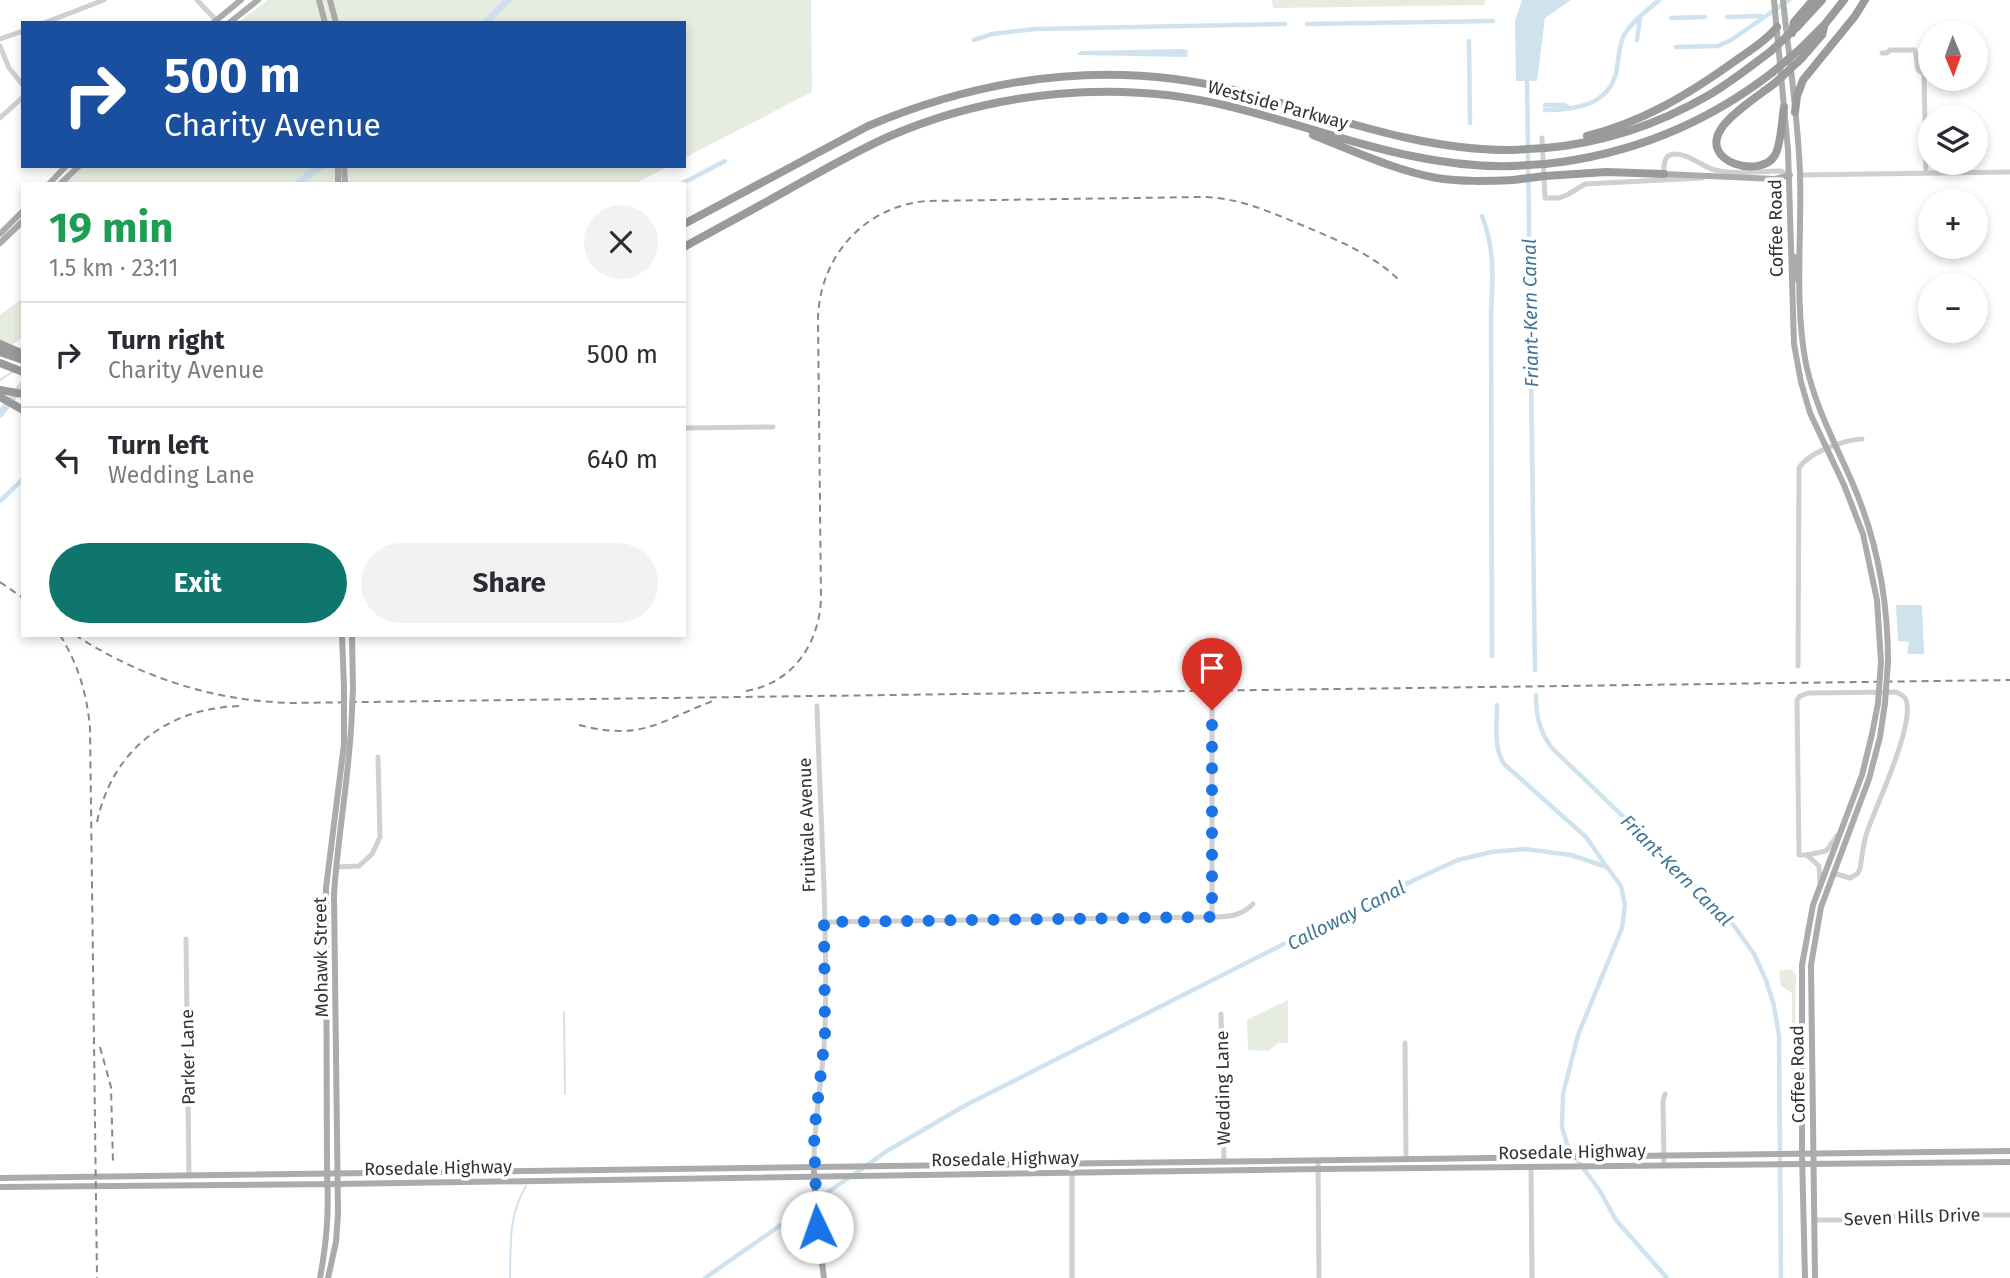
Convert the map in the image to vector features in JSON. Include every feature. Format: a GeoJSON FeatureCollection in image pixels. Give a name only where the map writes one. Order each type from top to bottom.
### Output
{"type":"FeatureCollection","features":[{"type":"Feature","properties":{"kind":"highway"},"geometry":{"type":"LineString","coordinates":[[1796,26],[1813,0]]}},
{"type":"Feature","properties":{"kind":"highway","name":"Westside Parkway"},"geometry":{"type":"LineString","coordinates":[[686,221],[838,141],[899,113],[967,91],[1056,76],[1111,75],[1176,79],[1237,91],[1407,139],[1452,147],[1513,150],[1570,145],[1619,133],[1683,108],[1723,86],[1772,51],[1822,0]]}},
{"type":"Feature","properties":{"kind":"highway","name":"Westside Parkway"},"geometry":{"type":"LineString","coordinates":[[686,246],[856,152],[923,123],[981,106],[1059,94],[1130,93],[1188,98],[1228,105],[1383,150],[1426,160],[1467,165],[1545,164],[1616,152],[1672,132],[1731,102],[1801,53],[1844,0]]}},
{"type":"Feature","properties":{"kind":"highway"},"geometry":{"type":"LineString","coordinates":[[1796,112],[1797,96],[1803,80],[1865,0]]}},
{"type":"Feature","properties":{"kind":"highway"},"geometry":{"type":"LineString","coordinates":[[1570,145],[1576,139],[1620,127],[1683,97],[1772,34],[1776,24]]}},
{"type":"Feature","properties":{"kind":"highway"},"geometry":{"type":"LineString","coordinates":[[1784,107],[1777,150],[1771,160],[1755,166],[1736,165],[1722,156],[1717,144],[1721,128],[1775,83],[1801,53]]}},
{"type":"Feature","properties":{"kind":"highway"},"geometry":{"type":"LineString","coordinates":[[1272,118],[1406,170],[1438,178],[1467,181],[1513,180],[1606,172],[1666,177]]}},
{"type":"Feature","properties":{"kind":"highway"},"geometry":{"type":"LineString","coordinates":[[0,344],[21,353]]}},
{"type":"Feature","properties":{"kind":"highway"},"geometry":{"type":"LineString","coordinates":[[0,352],[21,359]]}},
{"type":"Feature","properties":{"kind":"highway"},"geometry":{"type":"LineString","coordinates":[[0,363],[21,371]]}},
{"type":"Feature","properties":{"kind":"highway"},"geometry":{"type":"LineString","coordinates":[[0,390],[21,394]]}},
{"type":"Feature","properties":{"kind":"highway"},"geometry":{"type":"LineString","coordinates":[[0,397],[21,409]]}},
{"type":"Feature","properties":{"kind":"main road"},"geometry":{"type":"LineString","coordinates":[[215,21],[241,0]]}},
{"type":"Feature","properties":{"kind":"main road"},"geometry":{"type":"LineString","coordinates":[[232,21],[258,0]]}},
{"type":"Feature","properties":{"kind":"main road"},"geometry":{"type":"LineString","coordinates":[[319,0],[324,21]]}},
{"type":"Feature","properties":{"kind":"main road"},"geometry":{"type":"LineString","coordinates":[[330,0],[335,21]]}},
{"type":"Feature","properties":{"kind":"main road","name":"Coffee Road"},"geometry":{"type":"LineString","coordinates":[[1774,0],[1788,150],[1794,344],[1805,397],[1856,515],[1870,557],[1885,662]]}},
{"type":"Feature","properties":{"kind":"main road","name":"Coffee Road"},"geometry":{"type":"LineString","coordinates":[[1783,0],[1796,112],[1800,175],[1803,343],[1819,410],[1864,512],[1877,555],[1887,620],[1880,737],[1869,779],[1833,873],[1818,921],[1811,965],[1815,1278]]}},
{"type":"Feature","properties":{"kind":"main road"},"geometry":{"type":"LineString","coordinates":[[51,182],[64,168]]}},
{"type":"Feature","properties":{"kind":"main road"},"geometry":{"type":"LineString","coordinates":[[62,182],[76,168]]}},
{"type":"Feature","properties":{"kind":"main road"},"geometry":{"type":"LineString","coordinates":[[1666,177],[1775,179],[1800,175]]}},
{"type":"Feature","properties":{"kind":"main road"},"geometry":{"type":"LineString","coordinates":[[0,234],[21,213]]}},
{"type":"Feature","properties":{"kind":"main road"},"geometry":{"type":"LineString","coordinates":[[0,243],[21,221]]}},
{"type":"Feature","properties":{"kind":"main road"},"geometry":{"type":"LineString","coordinates":[[1791,254],[1795,256],[1800,286]]}},
{"type":"Feature","properties":{"kind":"main road"},"geometry":{"type":"LineString","coordinates":[[1794,344],[1799,348],[1807,385],[1812,388]]}},
{"type":"Feature","properties":{"kind":"main road","name":"Mohawk Street"},"geometry":{"type":"LineString","coordinates":[[320,1278],[328,1230],[326,888],[344,744],[342,637]]}},
{"type":"Feature","properties":{"kind":"main road","name":"Mohawk Street"},"geometry":{"type":"LineString","coordinates":[[328,1278],[336,1242],[338,1214],[334,894],[349,761],[352,637]]}},
{"type":"Feature","properties":{"kind":"main road","name":"Coffee Road"},"geometry":{"type":"LineString","coordinates":[[1805,1278],[1802,964],[1809,920],[1820,883],[1862,775],[1882,703]]}},
{"type":"Feature","properties":{"kind":"main road"},"geometry":{"type":"LineString","coordinates":[[327,984],[330,1017],[336,1018]]}},
{"type":"Feature","properties":{"kind":"main road","name":"Rosedale Highway"},"geometry":{"type":"LineString","coordinates":[[0,1187],[1531,1167],[1584,1157],[2010,1151]]}},
{"type":"Feature","properties":{"kind":"main road"},"geometry":{"type":"LineString","coordinates":[[1480,1167],[1488,1163],[1521,1163],[1532,1157]]}},
{"type":"Feature","properties":{"kind":"main road","name":"Rosedale Highway"},"geometry":{"type":"LineString","coordinates":[[0,1178],[1532,1157],[1587,1166],[2010,1162]]}},
{"type":"Feature","properties":{"kind":"main road"},"geometry":{"type":"LineString","coordinates":[[1170,1171],[1180,1167],[1217,1167],[1224,1161]]}},
{"type":"Feature","properties":{"kind":"main road"},"geometry":{"type":"LineString","coordinates":[[1219,1171],[1231,1166],[1263,1166],[1269,1161]]}},
{"type":"Feature","properties":{"kind":"main road"},"geometry":{"type":"LineString","coordinates":[[1072,1172],[1077,1169],[1118,1168],[1132,1163]]}},
{"type":"Feature","properties":{"kind":"main road"},"geometry":{"type":"LineString","coordinates":[[1009,1173],[1017,1169],[1064,1168],[1067,1164]]}},
{"type":"Feature","properties":{"kind":"main road","name":"Fruitvale Avenue"},"geometry":{"type":"LineString","coordinates":[[814,1167],[824,1278]]}},
{"type":"Feature","properties":{"kind":"street"},"geometry":{"type":"LineString","coordinates":[[49,21],[104,0]]}},
{"type":"Feature","properties":{"kind":"street"},"geometry":{"type":"LineString","coordinates":[[197,0],[215,21]]}},
{"type":"Feature","properties":{"kind":"street"},"geometry":{"type":"LineString","coordinates":[[0,40],[21,32]]}},
{"type":"Feature","properties":{"kind":"street"},"geometry":{"type":"LineString","coordinates":[[0,46],[9,68],[21,83]]}},
{"type":"Feature","properties":{"kind":"street"},"geometry":{"type":"LineString","coordinates":[[1882,53],[1888,53],[1890,50],[1915,50],[1918,70],[1924,74],[1925,105]]}},
{"type":"Feature","properties":{"kind":"street"},"geometry":{"type":"LineString","coordinates":[[0,118],[21,99]]}},
{"type":"Feature","properties":{"kind":"street"},"geometry":{"type":"LineString","coordinates":[[1542,138],[1545,198],[1559,198],[1585,184],[1649,181],[1666,177],[1663,164],[1676,154],[1718,171],[1781,171],[1788,175]]}},
{"type":"Feature","properties":{"kind":"street"},"geometry":{"type":"LineString","coordinates":[[1988,172],[2010,172]]}},
{"type":"Feature","properties":{"kind":"street"},"geometry":{"type":"LineString","coordinates":[[1800,175],[1918,173]]}},
{"type":"Feature","properties":{"kind":"street"},"geometry":{"type":"LineString","coordinates":[[686,428],[773,427]]}},
{"type":"Feature","properties":{"kind":"street"},"geometry":{"type":"LineString","coordinates":[[1798,666],[1799,468],[1803,461],[1846,440],[1862,439]]}},
{"type":"Feature","properties":{"kind":"street"},"geometry":{"type":"LineString","coordinates":[[1833,873],[1850,878],[1860,869],[1867,833],[1893,766],[1903,729],[1907,705],[1901,694],[1808,693],[1797,700],[1799,855],[1826,850],[1839,834]]}},
{"type":"Feature","properties":{"kind":"street","name":"Fruitvale Avenue"},"geometry":{"type":"LineString","coordinates":[[814,1167],[815,1115],[825,1036],[817,706]]}},
{"type":"Feature","properties":{"kind":"street"},"geometry":{"type":"LineString","coordinates":[[1212,710],[1212,917]]}},
{"type":"Feature","properties":{"kind":"street"},"geometry":{"type":"LineString","coordinates":[[336,867],[359,866],[372,854],[380,837],[378,757]]}},
{"type":"Feature","properties":{"kind":"street"},"geometry":{"type":"LineString","coordinates":[[1807,855],[1819,866],[1820,883]]}},
{"type":"Feature","properties":{"kind":"street"},"geometry":{"type":"LineString","coordinates":[[824,922],[1212,917],[1235,915],[1253,904]]}},
{"type":"Feature","properties":{"kind":"street","name":"Parker Lane"},"geometry":{"type":"LineString","coordinates":[[186,939],[190,1176]]}},
{"type":"Feature","properties":{"kind":"street","name":"Wedding Lane"},"geometry":{"type":"LineString","coordinates":[[1221,1014],[1224,1161]]}},
{"type":"Feature","properties":{"kind":"street"},"geometry":{"type":"LineString","coordinates":[[1405,1043],[1406,1159]]}},
{"type":"Feature","properties":{"kind":"street"},"geometry":{"type":"LineString","coordinates":[[1664,1165],[1665,1094]]}},
{"type":"Feature","properties":{"kind":"street"},"geometry":{"type":"LineString","coordinates":[[1318,1160],[1318,1278]]}},
{"type":"Feature","properties":{"kind":"street"},"geometry":{"type":"LineString","coordinates":[[1531,1167],[1532,1278]]}},
{"type":"Feature","properties":{"kind":"street"},"geometry":{"type":"LineString","coordinates":[[1072,1172],[1072,1278]]}},
{"type":"Feature","properties":{"kind":"street","name":"Seven Hills Drive"},"geometry":{"type":"LineString","coordinates":[[1814,1220],[1871,1220],[1906,1215],[2010,1214]]}},
{"type":"Feature","properties":{"kind":"shaded area"},"geometry":{"type":"Polygon","coordinates":[[[268,0],[811,0],[812,92],[686,157],[686,21],[240,21],[268,0]]]}},
{"type":"Feature","properties":{"kind":"shaded area"},"geometry":{"type":"Polygon","coordinates":[[[1272,0],[1485,0],[1485,5],[1273,8],[1272,0]]]}},
{"type":"Feature","properties":{"kind":"shaded area"},"geometry":{"type":"Polygon","coordinates":[[[81,168],[665,168],[639,182],[66,182],[81,168]]]}},
{"type":"Feature","properties":{"kind":"shaded area"},"geometry":{"type":"Polygon","coordinates":[[[21,299],[21,338],[0,353],[0,315],[21,299]]]}},
{"type":"Feature","properties":{"kind":"shaded area"},"geometry":{"type":"Polygon","coordinates":[[[1790,969],[1796,976],[1793,1126],[1792,993],[1781,986],[1779,971],[1790,969]]]}},
{"type":"Feature","properties":{"kind":"shaded area"},"geometry":{"type":"Polygon","coordinates":[[[1288,1000],[1288,1043],[1278,1043],[1268,1051],[1248,1050],[1247,1020],[1288,1000]]]}},
{"type":"Feature","properties":{"kind":"water"},"geometry":{"type":"Polygon","coordinates":[[[1522,0],[1571,0],[1545,18],[1537,81],[1516,81],[1515,21],[1522,0]]]}},
{"type":"Feature","properties":{"kind":"water"},"geometry":{"type":"Polygon","coordinates":[[[1188,50],[1187,57],[1077,54],[1081,51],[1188,50]]]}},
{"type":"Feature","properties":{"kind":"water"},"geometry":{"type":"Polygon","coordinates":[[[1896,605],[1922,605],[1924,654],[1907,654],[1909,642],[1898,641],[1896,605]]]}},
{"type":"Feature","properties":{"kind":"waterway"},"geometry":{"type":"LineString","coordinates":[[487,21],[508,0]]}},
{"type":"Feature","properties":{"kind":"waterway"},"geometry":{"type":"LineString","coordinates":[[1545,110],[1578,107],[1605,93],[1616,73],[1624,35],[1635,21],[1659,0]]}},
{"type":"Feature","properties":{"kind":"waterway"},"geometry":{"type":"LineString","coordinates":[[1676,47],[1718,46],[1789,0]]}},
{"type":"Feature","properties":{"kind":"waterway"},"geometry":{"type":"LineString","coordinates":[[1727,17],[1761,16]]}},
{"type":"Feature","properties":{"kind":"waterway"},"geometry":{"type":"LineString","coordinates":[[1637,40],[1640,17]]}},
{"type":"Feature","properties":{"kind":"waterway"},"geometry":{"type":"LineString","coordinates":[[1671,18],[1705,17]]}},
{"type":"Feature","properties":{"kind":"waterway"},"geometry":{"type":"LineString","coordinates":[[1307,24],[1493,21]]}},
{"type":"Feature","properties":{"kind":"waterway"},"geometry":{"type":"LineString","coordinates":[[974,40],[992,34],[1035,29],[1285,24]]}},
{"type":"Feature","properties":{"kind":"waterway"},"geometry":{"type":"LineString","coordinates":[[1469,41],[1470,123]]}},
{"type":"Feature","properties":{"kind":"waterway","name":"Friant-Kern Canal"},"geometry":{"type":"LineString","coordinates":[[1527,75],[1535,670]]}},
{"type":"Feature","properties":{"kind":"waterway"},"geometry":{"type":"LineString","coordinates":[[1545,105],[1565,105],[1569,108]]}},
{"type":"Feature","properties":{"kind":"waterway"},"geometry":{"type":"LineString","coordinates":[[685,182],[725,161]]}},
{"type":"Feature","properties":{"kind":"waterway"},"geometry":{"type":"LineString","coordinates":[[300,182],[318,168]]}},
{"type":"Feature","properties":{"kind":"waterway"},"geometry":{"type":"LineString","coordinates":[[1482,216],[1489,240],[1492,276],[1492,656]]}},
{"type":"Feature","properties":{"kind":"waterway"},"geometry":{"type":"LineString","coordinates":[[0,380],[14,371]]}},
{"type":"Feature","properties":{"kind":"waterway"},"geometry":{"type":"LineString","coordinates":[[0,414],[21,387]]}},
{"type":"Feature","properties":{"kind":"waterway"},"geometry":{"type":"LineString","coordinates":[[0,501],[21,481]]}},
{"type":"Feature","properties":{"kind":"waterway","name":"Friant-Kern Canal"},"geometry":{"type":"LineString","coordinates":[[1536,695],[1539,723],[1552,748],[1717,907],[1754,954],[1766,980],[1779,1036],[1781,1278]]}},
{"type":"Feature","properties":{"kind":"waterway"},"geometry":{"type":"LineString","coordinates":[[1497,705],[1497,743],[1504,764],[1586,837],[1606,866]]}},
{"type":"Feature","properties":{"kind":"waterway","name":"Calloway Canal"},"geometry":{"type":"LineString","coordinates":[[705,1278],[887,1151],[966,1105],[1425,875],[1458,860],[1491,852],[1525,849],[1571,855],[1607,867],[1621,886],[1625,905],[1622,928],[1578,1035],[1563,1094],[1562,1127],[1571,1151],[1600,1191],[1616,1220],[1667,1278]]}},
{"type":"Feature","properties":{"kind":"waterway"},"geometry":{"type":"LineString","coordinates":[[564,1012],[565,1094]]}},
{"type":"Feature","properties":{"kind":"waterway"},"geometry":{"type":"LineString","coordinates":[[510,1278],[513,1219],[526,1186]]}},
{"type":"Feature","properties":{"kind":"railway"},"geometry":{"type":"LineString","coordinates":[[746,691],[763,687],[790,670],[809,646],[819,616],[818,318],[827,274],[837,255],[865,224],[904,205],[926,201],[1215,198],[1254,206],[1330,237],[1367,256],[1401,282]]}},
{"type":"Feature","properties":{"kind":"railway"},"geometry":{"type":"LineString","coordinates":[[0,582],[21,597]]}},
{"type":"Feature","properties":{"kind":"railway"},"geometry":{"type":"LineString","coordinates":[[61,637],[81,680],[90,728],[97,1278]]}},
{"type":"Feature","properties":{"kind":"railway"},"geometry":{"type":"LineString","coordinates":[[78,637],[125,663],[178,684],[233,697],[291,703],[2010,680]]}},
{"type":"Feature","properties":{"kind":"railway"},"geometry":{"type":"LineString","coordinates":[[579,725],[619,731],[635,730],[663,722],[713,701]]}},
{"type":"Feature","properties":{"kind":"railway"},"geometry":{"type":"LineString","coordinates":[[97,822],[116,773],[148,737],[191,714],[216,708],[243,706]]}},
{"type":"Feature","properties":{"kind":"railway"},"geometry":{"type":"LineString","coordinates":[[100,1047],[111,1087],[113,1163]]}},
{"type":"Feature","properties":{"kind":"route"},"geometry":{"type":"LineString","coordinates":[[817,1227],[814,1134],[825,1036],[824,922],[1212,917],[1212,710]]}}]}
